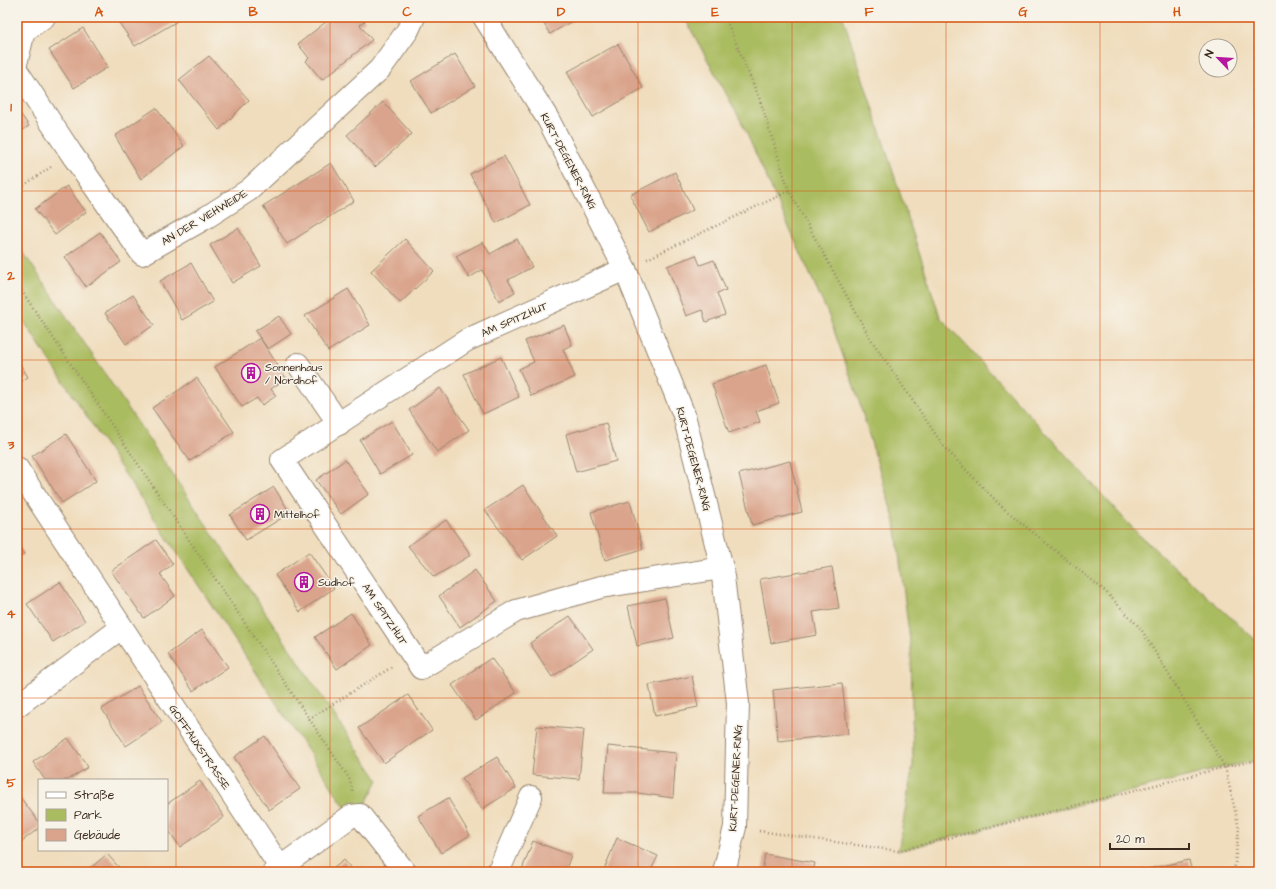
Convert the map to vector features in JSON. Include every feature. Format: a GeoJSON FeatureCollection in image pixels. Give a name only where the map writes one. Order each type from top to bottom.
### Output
{"type":"FeatureCollection","features":[{"type":"Feature","properties":{"kind":"street"},"geometry":{"type":"LineString","coordinates":[[17,60],[24,31],[44,17]]}},
{"type":"Feature","properties":{"kind":"street","name":"AN DER VIEHWEIDE"},"geometry":{"type":"LineString","coordinates":[[17,71],[71,153],[142,254],[207,217],[249,190],[380,69],[408,30],[414,17]]}},
{"type":"Feature","properties":{"kind":"street","name":"KURT-DEGENER-RING"},"geometry":{"type":"LineString","coordinates":[[484,17],[548,119],[625,269],[684,415],[722,568],[738,703],[734,827],[724,872]]}},
{"type":"Feature","properties":{"kind":"street","name":"AM SPITZHUT"},"geometry":{"type":"LineString","coordinates":[[625,269],[468,340],[282,460],[421,668],[516,611],[601,587],[722,568]]}},
{"type":"Feature","properties":{"kind":"street"},"geometry":{"type":"LineString","coordinates":[[298,364],[339,424]]}},
{"type":"Feature","properties":{"kind":"street","name":"GOFFAUXSTRASSE"},"geometry":{"type":"LineString","coordinates":[[17,468],[277,869],[351,816],[360,815]]}},
{"type":"Feature","properties":{"kind":"street"},"geometry":{"type":"LineString","coordinates":[[17,706],[120,628]]}},
{"type":"Feature","properties":{"kind":"street"},"geometry":{"type":"LineString","coordinates":[[498,872],[531,797]]}},
{"type":"Feature","properties":{"kind":"street"},"geometry":{"type":"LineString","coordinates":[[360,815],[406,872]]}},
{"type":"Feature","properties":{"kind":"path"},"geometry":{"type":"LineString","coordinates":[[725,17],[760,100],[789,191],[870,338],[945,448],[1002,507],[1105,590],[1141,629],[1225,767],[1239,828],[1234,872]]}},
{"type":"Feature","properties":{"kind":"path"},"geometry":{"type":"LineString","coordinates":[[17,190],[71,153]]}},
{"type":"Feature","properties":{"kind":"path"},"geometry":{"type":"LineString","coordinates":[[625,269],[789,191]]}},
{"type":"Feature","properties":{"kind":"path"},"geometry":{"type":"LineString","coordinates":[[17,284],[349,778],[360,815]]}},
{"type":"Feature","properties":{"kind":"path"},"geometry":{"type":"LineString","coordinates":[[310,719],[412,654]]}},
{"type":"Feature","properties":{"kind":"path"},"geometry":{"type":"LineString","coordinates":[[734,827],[898,851],[1225,767],[1259,760]]}},
{"type":"Feature","properties":{"kind":"green space"},"geometry":{"type":"Polygon","coordinates":[[[684,17],[843,17],[940,317],[1138,534],[1259,643],[1259,760],[1225,767],[898,851],[913,765],[911,649],[895,522],[857,395],[828,314],[741,121],[684,17]]]}},
{"type":"Feature","properties":{"kind":"green space"},"geometry":{"type":"Polygon","coordinates":[[[17,243],[378,780],[360,815],[351,816],[17,311],[17,243]]]}},
{"type":"Feature","properties":{"kind":"building"},"geometry":{"type":"Polygon","coordinates":[[[115,17],[177,17],[179,20],[135,46],[115,17]]]}},
{"type":"Feature","properties":{"kind":"building"},"geometry":{"type":"Polygon","coordinates":[[[332,17],[362,17],[365,21],[360,25],[372,40],[322,80],[306,61],[309,58],[298,44],[332,17]]]}},
{"type":"Feature","properties":{"kind":"building"},"geometry":{"type":"Polygon","coordinates":[[[540,17],[579,17],[550,34],[540,17]]]}},
{"type":"Feature","properties":{"kind":"building"},"geometry":{"type":"Polygon","coordinates":[[[83,28],[108,67],[74,88],[49,50],[83,28]]]}},
{"type":"Feature","properties":{"kind":"building"},"geometry":{"type":"Polygon","coordinates":[[[618,44],[643,88],[593,117],[567,72],[618,44]]]}},
{"type":"Feature","properties":{"kind":"building"},"geometry":{"type":"Polygon","coordinates":[[[455,54],[475,86],[431,113],[411,81],[455,54]]]}},
{"type":"Feature","properties":{"kind":"building"},"geometry":{"type":"Polygon","coordinates":[[[209,56],[249,100],[219,130],[179,80],[209,56]]]}},
{"type":"Feature","properties":{"kind":"building"},"geometry":{"type":"Polygon","coordinates":[[[383,102],[412,134],[375,167],[347,135],[383,102]]]}},
{"type":"Feature","properties":{"kind":"building"},"geometry":{"type":"Polygon","coordinates":[[[156,108],[184,146],[141,179],[115,136],[156,108]]]}},
{"type":"Feature","properties":{"kind":"building"},"geometry":{"type":"Polygon","coordinates":[[[17,109],[29,126],[17,134],[17,109]]]}},
{"type":"Feature","properties":{"kind":"building"},"geometry":{"type":"Polygon","coordinates":[[[504,156],[530,205],[496,223],[470,174],[504,156]]]}},
{"type":"Feature","properties":{"kind":"building"},"geometry":{"type":"Polygon","coordinates":[[[331,163],[354,201],[287,244],[263,206],[331,163]]]}},
{"type":"Feature","properties":{"kind":"building"},"geometry":{"type":"Polygon","coordinates":[[[675,172],[693,210],[649,232],[630,195],[675,172]]]}},
{"type":"Feature","properties":{"kind":"building"},"geometry":{"type":"Polygon","coordinates":[[[67,186],[86,212],[55,235],[35,209],[67,186]]]}},
{"type":"Feature","properties":{"kind":"building"},"geometry":{"type":"Polygon","coordinates":[[[238,228],[261,266],[232,283],[210,245],[238,228]]]}},
{"type":"Feature","properties":{"kind":"building"},"geometry":{"type":"Polygon","coordinates":[[[100,232],[121,262],[86,287],[65,257],[100,232]]]}},
{"type":"Feature","properties":{"kind":"building"},"geometry":{"type":"Polygon","coordinates":[[[405,239],[434,271],[400,303],[371,271],[405,239]]]}},
{"type":"Feature","properties":{"kind":"building"},"geometry":{"type":"Polygon","coordinates":[[[517,239],[532,267],[508,280],[515,292],[499,301],[482,270],[469,278],[456,256],[483,242],[490,254],[517,239]]]}},
{"type":"Feature","properties":{"kind":"building"},"geometry":{"type":"Polygon","coordinates":[[[696,255],[700,265],[714,260],[726,290],[717,293],[725,315],[706,322],[702,310],[686,316],[667,266],[696,255]]]}},
{"type":"Feature","properties":{"kind":"building"},"geometry":{"type":"Polygon","coordinates":[[[191,263],[213,302],[182,320],[160,281],[191,263]]]}},
{"type":"Feature","properties":{"kind":"building"},"geometry":{"type":"Polygon","coordinates":[[[348,289],[370,325],[328,351],[305,316],[348,289]]]}},
{"type":"Feature","properties":{"kind":"building"},"geometry":{"type":"Polygon","coordinates":[[[133,295],[154,325],[126,344],[105,313],[133,295]]]}},
{"type":"Feature","properties":{"kind":"building"},"geometry":{"type":"Polygon","coordinates":[[[279,316],[291,334],[268,349],[255,331],[279,316]]]}},
{"type":"Feature","properties":{"kind":"building"},"geometry":{"type":"Polygon","coordinates":[[[564,325],[572,345],[563,349],[575,377],[531,396],[519,369],[534,362],[525,341],[564,325]]]}},
{"type":"Feature","properties":{"kind":"building","name":"Sonnenhaus / Nordhof"},"geometry":{"type":"Polygon","coordinates":[[[260,338],[286,378],[271,389],[276,396],[262,405],[257,398],[242,407],[215,367],[260,338]]]}},
{"type":"Feature","properties":{"kind":"building"},"geometry":{"type":"Polygon","coordinates":[[[501,357],[519,397],[483,414],[464,374],[501,357]]]}},
{"type":"Feature","properties":{"kind":"building"},"geometry":{"type":"Polygon","coordinates":[[[17,359],[28,377],[17,384],[17,359]]]}},
{"type":"Feature","properties":{"kind":"building"},"geometry":{"type":"Polygon","coordinates":[[[766,365],[779,403],[756,411],[760,422],[729,433],[712,384],[766,365]]]}},
{"type":"Feature","properties":{"kind":"building"},"geometry":{"type":"Polygon","coordinates":[[[197,378],[234,432],[190,461],[152,408],[197,378]]]}},
{"type":"Feature","properties":{"kind":"building"},"geometry":{"type":"Polygon","coordinates":[[[440,388],[469,430],[437,452],[409,410],[440,388]]]}},
{"type":"Feature","properties":{"kind":"building"},"geometry":{"type":"Polygon","coordinates":[[[392,421],[412,455],[380,474],[360,440],[392,421]]]}},
{"type":"Feature","properties":{"kind":"building"},"geometry":{"type":"Polygon","coordinates":[[[606,423],[616,461],[576,472],[566,434],[606,423]]]}},
{"type":"Feature","properties":{"kind":"building"},"geometry":{"type":"Polygon","coordinates":[[[66,434],[96,481],[62,503],[32,456],[66,434]]]}},
{"type":"Feature","properties":{"kind":"building"},"geometry":{"type":"Polygon","coordinates":[[[345,460],[369,494],[341,514],[316,480],[345,460]]]}},
{"type":"Feature","properties":{"kind":"building"},"geometry":{"type":"Polygon","coordinates":[[[790,461],[802,512],[752,525],[739,474],[790,461]]]}},
{"type":"Feature","properties":{"kind":"building"},"geometry":{"type":"Polygon","coordinates":[[[523,485],[557,536],[522,560],[485,510],[523,485]]]}},
{"type":"Feature","properties":{"kind":"building","name":"Mittelhof"},"geometry":{"type":"Polygon","coordinates":[[[274,487],[290,513],[246,540],[230,515],[274,487]]]}},
{"type":"Feature","properties":{"kind":"building"},"geometry":{"type":"Polygon","coordinates":[[[630,501],[643,549],[605,560],[591,512],[630,501]]]}},
{"type":"Feature","properties":{"kind":"building"},"geometry":{"type":"Polygon","coordinates":[[[446,520],[471,555],[434,577],[408,546],[446,520]]]}},
{"type":"Feature","properties":{"kind":"building"},"geometry":{"type":"Polygon","coordinates":[[[156,540],[173,564],[160,574],[175,596],[144,618],[111,571],[156,540]]]}},
{"type":"Feature","properties":{"kind":"building"},"geometry":{"type":"Polygon","coordinates":[[[17,543],[24,554],[17,559],[17,543]]]}},
{"type":"Feature","properties":{"kind":"building","name":"Südhof"},"geometry":{"type":"Polygon","coordinates":[[[309,552],[334,588],[300,612],[275,575],[309,552]]]}},
{"type":"Feature","properties":{"kind":"building"},"geometry":{"type":"Polygon","coordinates":[[[832,567],[839,608],[813,612],[817,635],[771,643],[760,579],[832,567]]]}},
{"type":"Feature","properties":{"kind":"building"},"geometry":{"type":"Polygon","coordinates":[[[475,570],[497,601],[460,627],[439,596],[475,570]]]}},
{"type":"Feature","properties":{"kind":"building"},"geometry":{"type":"Polygon","coordinates":[[[60,582],[85,621],[53,642],[27,604],[60,582]]]}},
{"type":"Feature","properties":{"kind":"building"},"geometry":{"type":"Polygon","coordinates":[[[665,598],[674,638],[637,646],[628,606],[665,598]]]}},
{"type":"Feature","properties":{"kind":"building"},"geometry":{"type":"Polygon","coordinates":[[[351,613],[372,645],[337,669],[315,637],[351,613]]]}},
{"type":"Feature","properties":{"kind":"building"},"geometry":{"type":"Polygon","coordinates":[[[570,616],[593,649],[552,677],[530,643],[570,616]]]}},
{"type":"Feature","properties":{"kind":"building"},"geometry":{"type":"Polygon","coordinates":[[[202,630],[228,667],[193,691],[168,654],[202,630]]]}},
{"type":"Feature","properties":{"kind":"building"},"geometry":{"type":"Polygon","coordinates":[[[491,658],[516,693],[476,720],[452,685],[491,658]]]}},
{"type":"Feature","properties":{"kind":"building"},"geometry":{"type":"Polygon","coordinates":[[[692,676],[698,707],[655,716],[649,685],[692,676]]]}},
{"type":"Feature","properties":{"kind":"building"},"geometry":{"type":"Polygon","coordinates":[[[842,683],[848,734],[778,741],[773,690],[842,683]]]}},
{"type":"Feature","properties":{"kind":"building"},"geometry":{"type":"Polygon","coordinates":[[[138,686],[162,722],[126,746],[102,709],[138,686]]]}},
{"type":"Feature","properties":{"kind":"building"},"geometry":{"type":"Polygon","coordinates":[[[408,695],[432,730],[384,763],[359,728],[408,695]]]}},
{"type":"Feature","properties":{"kind":"building"},"geometry":{"type":"Polygon","coordinates":[[[537,726],[584,730],[579,779],[532,775],[537,726]]]}},
{"type":"Feature","properties":{"kind":"building"},"geometry":{"type":"Polygon","coordinates":[[[265,736],[300,789],[269,810],[234,757],[265,736]]]}},
{"type":"Feature","properties":{"kind":"building"},"geometry":{"type":"Polygon","coordinates":[[[68,738],[88,767],[70,779],[44,779],[33,762],[68,738]]]}},
{"type":"Feature","properties":{"kind":"building"},"geometry":{"type":"Polygon","coordinates":[[[608,746],[676,753],[673,798],[638,793],[604,793],[608,746]]]}},
{"type":"Feature","properties":{"kind":"building"},"geometry":{"type":"Polygon","coordinates":[[[497,757],[516,788],[482,809],[462,778],[497,757]]]}},
{"type":"Feature","properties":{"kind":"building"},"geometry":{"type":"Polygon","coordinates":[[[200,781],[224,817],[180,847],[168,829],[168,803],[200,781]]]}},
{"type":"Feature","properties":{"kind":"building"},"geometry":{"type":"Polygon","coordinates":[[[17,793],[38,821],[38,829],[17,845],[17,793]]]}},
{"type":"Feature","properties":{"kind":"building"},"geometry":{"type":"Polygon","coordinates":[[[448,798],[470,835],[441,853],[418,816],[448,798]]]}},
{"type":"Feature","properties":{"kind":"building"},"geometry":{"type":"Polygon","coordinates":[[[617,838],[658,856],[650,872],[603,872],[617,838]]]}},
{"type":"Feature","properties":{"kind":"building"},"geometry":{"type":"Polygon","coordinates":[[[533,841],[571,855],[565,872],[521,872],[533,841]]]}},
{"type":"Feature","properties":{"kind":"building"},"geometry":{"type":"Polygon","coordinates":[[[107,854],[123,872],[86,872],[107,854]]]}},
{"type":"Feature","properties":{"kind":"building"},"geometry":{"type":"Polygon","coordinates":[[[765,854],[815,863],[813,872],[762,872],[765,854]]]}},
{"type":"Feature","properties":{"kind":"building"},"geometry":{"type":"Polygon","coordinates":[[[344,860],[354,872],[329,872],[344,860]]]}},
{"type":"Feature","properties":{"kind":"building"},"geometry":{"type":"Polygon","coordinates":[[[1189,860],[1192,872],[1149,872],[1149,869],[1189,860]]]}},
{"type":"Feature","properties":{"kind":"place","name":"Sonnenhaus / Nordhof"},"geometry":{"type":"Point","coordinates":[251,373]}},
{"type":"Feature","properties":{"kind":"place","name":"Mittelhof"},"geometry":{"type":"Point","coordinates":[260,514]}},
{"type":"Feature","properties":{"kind":"place","name":"Südhof"},"geometry":{"type":"Point","coordinates":[304,582]}}]}
